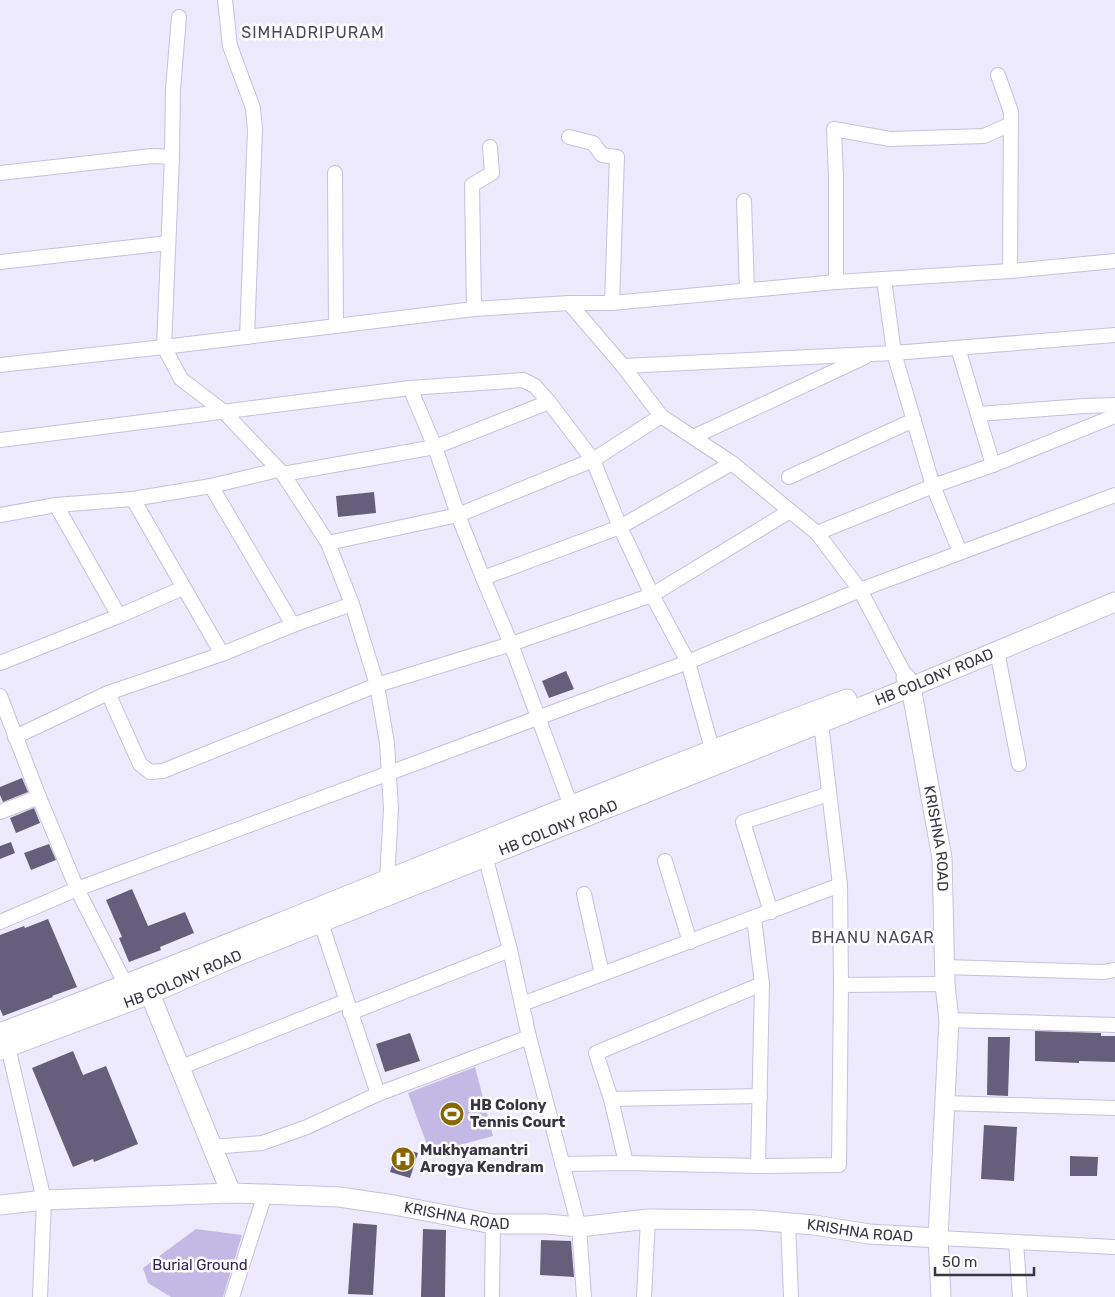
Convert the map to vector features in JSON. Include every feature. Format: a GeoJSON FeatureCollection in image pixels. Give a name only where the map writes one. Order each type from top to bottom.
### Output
{"type":"FeatureCollection","features":[{"type":"Feature","properties":{"kind":"street"},"geometry":{"type":"LineString","coordinates":[[225,0],[230,46],[253,108],[255,130],[247,336]]}},
{"type":"Feature","properties":{"kind":"street"},"geometry":{"type":"LineString","coordinates":[[178,17],[164,347],[182,379],[223,411],[281,472],[328,543],[352,604],[377,685],[387,743],[391,809],[387,879]]}},
{"type":"Feature","properties":{"kind":"street"},"geometry":{"type":"LineString","coordinates":[[998,75],[1011,112],[1010,272]]}},
{"type":"Feature","properties":{"kind":"street"},"geometry":{"type":"LineString","coordinates":[[836,282],[834,129],[890,139],[984,136],[1011,124]]}},
{"type":"Feature","properties":{"kind":"street"},"geometry":{"type":"LineString","coordinates":[[569,137],[593,143],[602,155],[617,157],[612,303]]}},
{"type":"Feature","properties":{"kind":"street"},"geometry":{"type":"LineString","coordinates":[[474,309],[472,185],[492,173],[490,147]]}},
{"type":"Feature","properties":{"kind":"street"},"geometry":{"type":"LineString","coordinates":[[0,173],[152,156],[172,157]]}},
{"type":"Feature","properties":{"kind":"street"},"geometry":{"type":"LineString","coordinates":[[335,173],[336,326]]}},
{"type":"Feature","properties":{"kind":"street"},"geometry":{"type":"LineString","coordinates":[[744,201],[748,290]]}},
{"type":"Feature","properties":{"kind":"street"},"geometry":{"type":"LineString","coordinates":[[0,262],[168,243]]}},
{"type":"Feature","properties":{"kind":"street"},"geometry":{"type":"LineString","coordinates":[[0,365],[474,309],[569,303],[612,303],[836,282],[1010,272],[1115,261]]}},
{"type":"Feature","properties":{"kind":"street"},"geometry":{"type":"LineString","coordinates":[[884,279],[894,353],[933,486],[960,552]]}},
{"type":"Feature","properties":{"kind":"street"},"geometry":{"type":"LineString","coordinates":[[569,303],[623,366],[661,416],[732,463],[817,533],[860,590],[908,682]]}},
{"type":"Feature","properties":{"kind":"street"},"geometry":{"type":"LineString","coordinates":[[623,366],[894,353],[1115,335]]}},
{"type":"Feature","properties":{"kind":"street"},"geometry":{"type":"LineString","coordinates":[[958,348],[994,465]]}},
{"type":"Feature","properties":{"kind":"street"},"geometry":{"type":"LineString","coordinates":[[693,437],[871,354]]}},
{"type":"Feature","properties":{"kind":"street"},"geometry":{"type":"LineString","coordinates":[[0,440],[410,388],[523,380],[535,386],[593,460],[620,527],[652,595],[688,662],[712,749]]}},
{"type":"Feature","properties":{"kind":"street"},"geometry":{"type":"LineString","coordinates":[[410,388],[435,447],[482,578],[512,644],[574,814],[712,749],[908,682],[1115,590]]}},
{"type":"Feature","properties":{"kind":"street"},"geometry":{"type":"LineString","coordinates":[[0,516],[56,505],[133,499],[435,447],[549,402]]}},
{"type":"Feature","properties":{"kind":"street"},"geometry":{"type":"LineString","coordinates":[[978,414],[1115,405]]}},
{"type":"Feature","properties":{"kind":"street"},"geometry":{"type":"LineString","coordinates":[[328,543],[458,515],[593,460],[661,416]]}},
{"type":"Feature","properties":{"kind":"street"},"geometry":{"type":"LineString","coordinates":[[817,533],[1115,416]]}},
{"type":"Feature","properties":{"kind":"street"},"geometry":{"type":"LineString","coordinates":[[789,476],[914,420]]}},
{"type":"Feature","properties":{"kind":"street"},"geometry":{"type":"LineString","coordinates":[[482,578],[620,527],[732,463]]}},
{"type":"Feature","properties":{"kind":"street"},"geometry":{"type":"LineString","coordinates":[[211,486],[293,625]]}},
{"type":"Feature","properties":{"kind":"street"},"geometry":{"type":"LineString","coordinates":[[0,922],[77,889],[688,662],[860,590],[1115,495]]}},
{"type":"Feature","properties":{"kind":"street"},"geometry":{"type":"LineString","coordinates":[[133,499],[222,654]]}},
{"type":"Feature","properties":{"kind":"street"},"geometry":{"type":"LineString","coordinates":[[56,505],[119,616]]}},
{"type":"Feature","properties":{"kind":"street"},"geometry":{"type":"LineString","coordinates":[[108,692],[140,764],[150,772],[163,771],[377,685],[512,644],[652,595],[790,511]]}},
{"type":"Feature","properties":{"kind":"street"},"geometry":{"type":"LineString","coordinates":[[0,663],[119,616],[183,588]]}},
{"type":"Feature","properties":{"kind":"street","name":"HB COLONY ROAD"},"geometry":{"type":"LineString","coordinates":[[3,1044],[321,923],[484,849],[820,723],[908,682],[998,651],[1115,602]]}},
{"type":"Feature","properties":{"kind":"street"},"geometry":{"type":"LineString","coordinates":[[15,737],[108,692],[222,654],[293,625],[352,604]]}},
{"type":"Feature","properties":{"kind":"street"},"geometry":{"type":"LineString","coordinates":[[998,651],[1019,764]]}},
{"type":"Feature","properties":{"kind":"street","name":"KRISHNA ROAD"},"geometry":{"type":"LineString","coordinates":[[0,1206],[44,1200],[231,1193],[265,1194],[339,1197],[394,1205],[493,1224],[547,1224],[579,1227],[648,1219],[755,1220],[814,1225],[869,1234],[938,1238],[948,1020],[942,858],[908,682]]}},
{"type":"Feature","properties":{"kind":"street"},"geometry":{"type":"LineString","coordinates":[[0,696],[77,889],[179,1068],[231,1193]]}},
{"type":"Feature","properties":{"kind":"street"},"geometry":{"type":"LineString","coordinates":[[562,1164],[839,1165],[842,986],[840,885],[820,723]]}},
{"type":"Feature","properties":{"kind":"street"},"geometry":{"type":"LineString","coordinates":[[771,912],[743,822],[829,794]]}},
{"type":"Feature","properties":{"kind":"street"},"geometry":{"type":"LineString","coordinates":[[0,812],[39,797]]}},
{"type":"Feature","properties":{"kind":"street"},"geometry":{"type":"LineString","coordinates":[[137,993],[387,879],[484,849],[510,950],[529,1037],[579,1227],[584,1297]]}},
{"type":"Feature","properties":{"kind":"street"},"geometry":{"type":"LineString","coordinates":[[665,861],[690,942]]}},
{"type":"Feature","properties":{"kind":"street"},"geometry":{"type":"LineString","coordinates":[[522,1004],[840,885]]}},
{"type":"Feature","properties":{"kind":"street"},"geometry":{"type":"LineString","coordinates":[[584,894],[602,974]]}},
{"type":"Feature","properties":{"kind":"street"},"geometry":{"type":"LineString","coordinates":[[754,918],[762,984],[758,1166]]}},
{"type":"Feature","properties":{"kind":"street"},"geometry":{"type":"LineString","coordinates":[[321,923],[378,1094]]}},
{"type":"Feature","properties":{"kind":"street"},"geometry":{"type":"LineString","coordinates":[[179,1068],[510,950]]}},
{"type":"Feature","properties":{"kind":"street"},"geometry":{"type":"LineString","coordinates":[[842,986],[945,975],[1103,972],[1115,970]]}},
{"type":"Feature","properties":{"kind":"street"},"geometry":{"type":"LineString","coordinates":[[626,1163],[611,1099],[596,1053],[762,984]]}},
{"type":"Feature","properties":{"kind":"street"},"geometry":{"type":"LineString","coordinates":[[948,1020],[1115,1025]]}},
{"type":"Feature","properties":{"kind":"street"},"geometry":{"type":"LineString","coordinates":[[211,1147],[262,1142],[307,1127],[378,1094],[529,1037]]}},
{"type":"Feature","properties":{"kind":"street"},"geometry":{"type":"LineString","coordinates":[[3,1044],[44,1200],[40,1297]]}},
{"type":"Feature","properties":{"kind":"street"},"geometry":{"type":"LineString","coordinates":[[611,1099],[760,1096]]}},
{"type":"Feature","properties":{"kind":"street"},"geometry":{"type":"LineString","coordinates":[[944,1103],[1115,1108]]}},
{"type":"Feature","properties":{"kind":"street"},"geometry":{"type":"LineString","coordinates":[[232,1297],[265,1194]]}},
{"type":"Feature","properties":{"kind":"street"},"geometry":{"type":"LineString","coordinates":[[644,1297],[648,1219]]}},
{"type":"Feature","properties":{"kind":"street"},"geometry":{"type":"LineString","coordinates":[[788,1222],[791,1297]]}},
{"type":"Feature","properties":{"kind":"street"},"geometry":{"type":"LineString","coordinates":[[492,1297],[493,1224]]}},
{"type":"Feature","properties":{"kind":"street"},"geometry":{"type":"LineString","coordinates":[[941,1297],[938,1238],[1115,1247]]}},
{"type":"Feature","properties":{"kind":"street"},"geometry":{"type":"LineString","coordinates":[[1016,1242],[1020,1297]]}},
{"type":"Feature","properties":{"kind":"green space","name":"HB Colony Tennis Court"},"geometry":{"type":"Polygon","coordinates":[[[475,1067],[493,1136],[430,1153],[408,1093],[475,1067]]]}},
{"type":"Feature","properties":{"kind":"green space","name":"Burial Ground"},"geometry":{"type":"Polygon","coordinates":[[[196,1229],[242,1235],[223,1297],[171,1297],[148,1283],[143,1268],[196,1229]]]}},
{"type":"Feature","properties":{"kind":"building"},"geometry":{"type":"Polygon","coordinates":[[[374,492],[376,513],[338,517],[336,496],[374,492]]]}},
{"type":"Feature","properties":{"kind":"building"},"geometry":{"type":"Polygon","coordinates":[[[566,671],[574,689],[549,698],[542,681],[566,671]]]}},
{"type":"Feature","properties":{"kind":"building"},"geometry":{"type":"Polygon","coordinates":[[[22,778],[28,792],[3,802],[0,795],[0,787],[22,778]]]}},
{"type":"Feature","properties":{"kind":"building"},"geometry":{"type":"Polygon","coordinates":[[[34,808],[40,823],[16,833],[10,818],[34,808]]]}},
{"type":"Feature","properties":{"kind":"building"},"geometry":{"type":"Polygon","coordinates":[[[11,842],[15,853],[0,859],[0,846],[11,842]]]}},
{"type":"Feature","properties":{"kind":"building"},"geometry":{"type":"Polygon","coordinates":[[[49,844],[56,860],[31,870],[24,853],[49,844]]]}},
{"type":"Feature","properties":{"kind":"building"},"geometry":{"type":"Polygon","coordinates":[[[132,889],[148,926],[185,912],[194,933],[160,947],[161,950],[129,962],[119,938],[122,937],[106,900],[132,889]]]}},
{"type":"Feature","properties":{"kind":"building"},"geometry":{"type":"Polygon","coordinates":[[[48,919],[77,987],[3,1016],[0,1009],[0,935],[48,919]]]}},
{"type":"Feature","properties":{"kind":"building"},"geometry":{"type":"Polygon","coordinates":[[[1035,1031],[1101,1033],[1101,1036],[1115,1036],[1115,1062],[1035,1061],[1035,1031]]]}},
{"type":"Feature","properties":{"kind":"building"},"geometry":{"type":"Polygon","coordinates":[[[410,1033],[420,1061],[385,1072],[376,1044],[410,1033]]]}},
{"type":"Feature","properties":{"kind":"building"},"geometry":{"type":"Polygon","coordinates":[[[988,1037],[1010,1037],[1008,1096],[987,1095],[988,1037]]]}},
{"type":"Feature","properties":{"kind":"building"},"geometry":{"type":"Polygon","coordinates":[[[73,1051],[83,1075],[106,1066],[138,1144],[94,1162],[93,1159],[73,1167],[32,1068],[73,1051]]]}},
{"type":"Feature","properties":{"kind":"building"},"geometry":{"type":"Polygon","coordinates":[[[984,1125],[1017,1127],[1014,1181],[981,1179],[984,1125]]]}},
{"type":"Feature","properties":{"kind":"building"},"geometry":{"type":"Polygon","coordinates":[[[398,1147],[418,1153],[410,1178],[390,1172],[398,1147]]]}},
{"type":"Feature","properties":{"kind":"building"},"geometry":{"type":"Polygon","coordinates":[[[1070,1156],[1098,1157],[1097,1176],[1070,1176],[1070,1156]]]}},
{"type":"Feature","properties":{"kind":"building"},"geometry":{"type":"Polygon","coordinates":[[[353,1223],[377,1225],[373,1295],[348,1294],[353,1223]]]}},
{"type":"Feature","properties":{"kind":"building"},"geometry":{"type":"Polygon","coordinates":[[[423,1229],[446,1230],[445,1297],[421,1297],[423,1229]]]}},
{"type":"Feature","properties":{"kind":"building"},"geometry":{"type":"Polygon","coordinates":[[[541,1240],[571,1241],[574,1277],[540,1275],[541,1240]]]}},
{"type":"Feature","properties":{"kind":"place","name":"HB Colony Tennis Court"},"geometry":{"type":"Point","coordinates":[452,1114]}},
{"type":"Feature","properties":{"kind":"place","name":"Mukhyamantri Arogya Kendram"},"geometry":{"type":"Point","coordinates":[403,1159]}},
{"type":"Feature","properties":{"kind":"district","name":"SIMHADRIPURAM"},"geometry":{"type":"Point","coordinates":[313,32]}},
{"type":"Feature","properties":{"kind":"district","name":"BHANU NAGAR"},"geometry":{"type":"Point","coordinates":[873,937]}}]}
